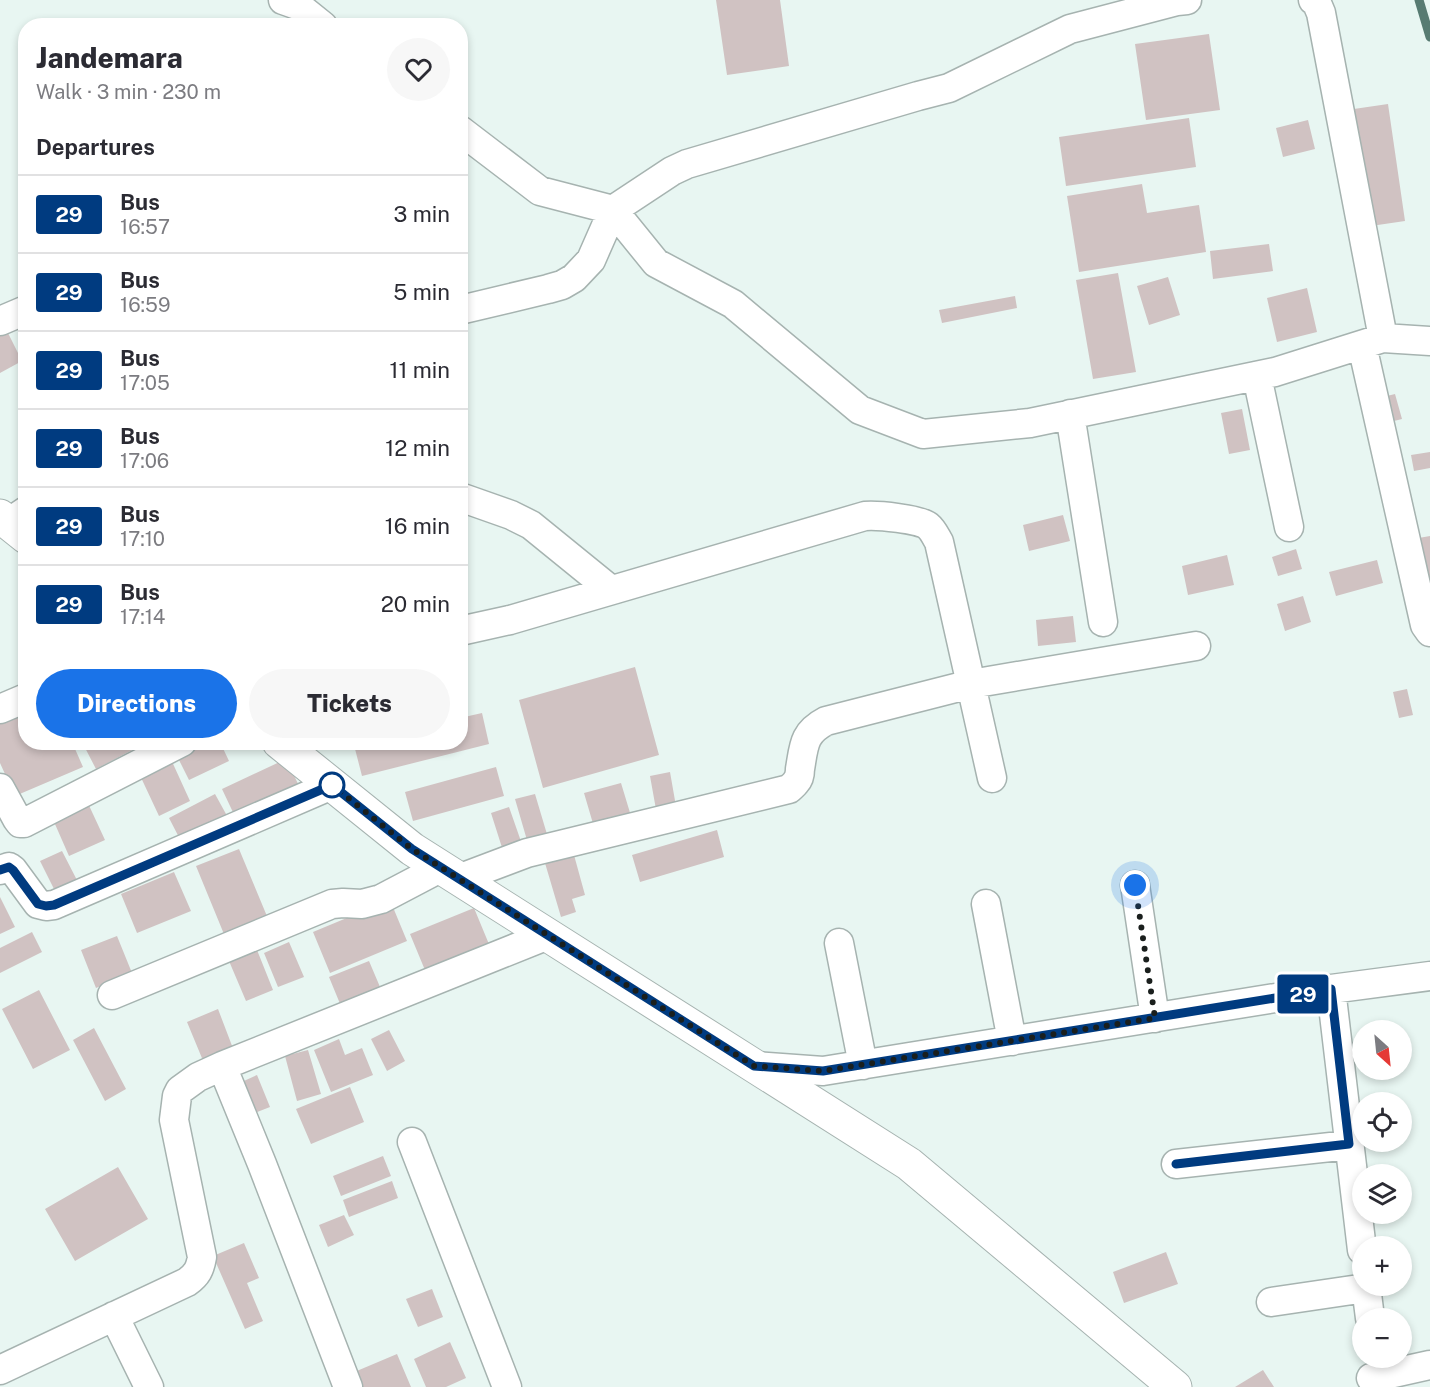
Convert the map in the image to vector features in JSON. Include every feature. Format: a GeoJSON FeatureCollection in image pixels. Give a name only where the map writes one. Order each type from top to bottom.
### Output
{"type":"FeatureCollection","features":[{"type":"Feature","properties":{"kind":"street"},"geometry":{"type":"LineString","coordinates":[[283,0],[297,5],[313,18]]}},
{"type":"Feature","properties":{"kind":"street"},"geometry":{"type":"LineString","coordinates":[[468,308],[548,289],[574,278],[591,260],[613,210],[672,171],[687,164],[949,88],[1070,29],[1187,0]]}},
{"type":"Feature","properties":{"kind":"street"},"geometry":{"type":"LineString","coordinates":[[1315,0],[1321,13],[1372,341],[1425,625],[1430,632]]}},
{"type":"Feature","properties":{"kind":"street"},"geometry":{"type":"LineString","coordinates":[[468,136],[540,191],[613,210],[656,263],[733,304],[860,410],[923,434],[1030,423],[1257,376],[1372,341],[1430,341]]}},
{"type":"Feature","properties":{"kind":"street"},"geometry":{"type":"LineString","coordinates":[[0,321],[18,313]]}},
{"type":"Feature","properties":{"kind":"street"},"geometry":{"type":"LineString","coordinates":[[1257,376],[1289,527]]}},
{"type":"Feature","properties":{"kind":"street"},"geometry":{"type":"LineString","coordinates":[[1070,414],[1103,622]]}},
{"type":"Feature","properties":{"kind":"street"},"geometry":{"type":"LineString","coordinates":[[468,500],[511,515],[531,525],[611,590]]}},
{"type":"Feature","properties":{"kind":"street"},"geometry":{"type":"LineString","coordinates":[[468,629],[510,620],[865,516],[875,515],[920,522],[928,526],[939,542],[992,777]]}},
{"type":"Feature","properties":{"kind":"street"},"geometry":{"type":"LineString","coordinates":[[111,995],[332,904],[362,904],[381,900],[449,873],[789,789],[796,783],[799,776],[804,743],[808,734],[816,726],[826,721],[971,684],[1196,645]]}},
{"type":"Feature","properties":{"kind":"street"},"geometry":{"type":"LineString","coordinates":[[0,709],[18,701]]}},
{"type":"Feature","properties":{"kind":"street"},"geometry":{"type":"LineString","coordinates":[[0,788],[17,819],[24,824],[167,750]]}},
{"type":"Feature","properties":{"kind":"street"},"geometry":{"type":"LineString","coordinates":[[289,750],[412,849],[909,1164],[1175,1387]]}},
{"type":"Feature","properties":{"kind":"street"},"geometry":{"type":"LineString","coordinates":[[0,870],[9,867],[13,870],[38,904],[54,905],[332,785]]}},
{"type":"Feature","properties":{"kind":"street"},"geometry":{"type":"LineString","coordinates":[[1135,885],[1155,1018]]}},
{"type":"Feature","properties":{"kind":"street"},"geometry":{"type":"LineString","coordinates":[[986,904],[1012,1041]]}},
{"type":"Feature","properties":{"kind":"street"},"geometry":{"type":"LineString","coordinates":[[0,1370],[196,1276],[202,1257],[174,1120],[177,1096],[189,1082],[222,1066],[548,935]]}},
{"type":"Feature","properties":{"kind":"street"},"geometry":{"type":"LineString","coordinates":[[839,943],[862,1065]]}},
{"type":"Feature","properties":{"kind":"street"},"geometry":{"type":"LineString","coordinates":[[754,1066],[823,1071],[1331,989],[1430,976]]}},
{"type":"Feature","properties":{"kind":"street"},"geometry":{"type":"LineString","coordinates":[[1331,989],[1360,1236]]}},
{"type":"Feature","properties":{"kind":"street"},"geometry":{"type":"LineString","coordinates":[[222,1066],[348,1387]]}},
{"type":"Feature","properties":{"kind":"street"},"geometry":{"type":"LineString","coordinates":[[412,1142],[507,1387]]}},
{"type":"Feature","properties":{"kind":"street"},"geometry":{"type":"LineString","coordinates":[[1176,1164],[1349,1144]]}},
{"type":"Feature","properties":{"kind":"street"},"geometry":{"type":"LineString","coordinates":[[1271,1302],[1352,1289]]}},
{"type":"Feature","properties":{"kind":"street"},"geometry":{"type":"LineString","coordinates":[[114,1316],[149,1387]]}},
{"type":"Feature","properties":{"kind":"street"},"geometry":{"type":"LineString","coordinates":[[1371,1378],[1430,1365]]}},
{"type":"Feature","properties":{"kind":"building"},"geometry":{"type":"Polygon","coordinates":[[[716,0],[780,0],[789,66],[727,75],[716,0]]]}},
{"type":"Feature","properties":{"kind":"building"},"geometry":{"type":"Polygon","coordinates":[[[1209,34],[1220,110],[1146,120],[1135,44],[1209,34]]]}},
{"type":"Feature","properties":{"kind":"building"},"geometry":{"type":"Polygon","coordinates":[[[1388,104],[1405,221],[1364,227],[1347,110],[1388,104]]]}},
{"type":"Feature","properties":{"kind":"building"},"geometry":{"type":"Polygon","coordinates":[[[1189,118],[1196,167],[1066,186],[1059,137],[1189,118]]]}},
{"type":"Feature","properties":{"kind":"building"},"geometry":{"type":"Polygon","coordinates":[[[1308,120],[1315,149],[1283,157],[1276,128],[1308,120]]]}},
{"type":"Feature","properties":{"kind":"building"},"geometry":{"type":"Polygon","coordinates":[[[1142,184],[1147,213],[1199,205],[1206,252],[1079,272],[1067,196],[1142,184]]]}},
{"type":"Feature","properties":{"kind":"building"},"geometry":{"type":"Polygon","coordinates":[[[1269,244],[1273,271],[1213,279],[1210,251],[1269,244]]]}},
{"type":"Feature","properties":{"kind":"building"},"geometry":{"type":"Polygon","coordinates":[[[1118,273],[1136,372],[1093,379],[1076,280],[1118,273]]]}},
{"type":"Feature","properties":{"kind":"building"},"geometry":{"type":"Polygon","coordinates":[[[1168,277],[1180,315],[1149,325],[1137,286],[1168,277]]]}},
{"type":"Feature","properties":{"kind":"building"},"geometry":{"type":"Polygon","coordinates":[[[1307,288],[1317,332],[1277,342],[1267,298],[1307,288]]]}},
{"type":"Feature","properties":{"kind":"building"},"geometry":{"type":"Polygon","coordinates":[[[1015,296],[1017,308],[942,323],[939,310],[1015,296]]]}},
{"type":"Feature","properties":{"kind":"building"},"geometry":{"type":"Polygon","coordinates":[[[5,327],[18,353],[18,363],[0,373],[0,330],[5,327]]]}},
{"type":"Feature","properties":{"kind":"building"},"geometry":{"type":"Polygon","coordinates":[[[1395,394],[1402,419],[1382,424],[1375,399],[1395,394]]]}},
{"type":"Feature","properties":{"kind":"building"},"geometry":{"type":"Polygon","coordinates":[[[1242,409],[1250,450],[1229,454],[1221,413],[1242,409]]]}},
{"type":"Feature","properties":{"kind":"building"},"geometry":{"type":"Polygon","coordinates":[[[1430,452],[1430,468],[1414,471],[1411,455],[1430,452]]]}},
{"type":"Feature","properties":{"kind":"building"},"geometry":{"type":"Polygon","coordinates":[[[1063,515],[1070,541],[1029,551],[1023,525],[1063,515]]]}},
{"type":"Feature","properties":{"kind":"building"},"geometry":{"type":"Polygon","coordinates":[[[1430,536],[1430,587],[1413,539],[1430,536]]]}},
{"type":"Feature","properties":{"kind":"building"},"geometry":{"type":"Polygon","coordinates":[[[1296,549],[1302,569],[1278,576],[1272,557],[1296,549]]]}},
{"type":"Feature","properties":{"kind":"building"},"geometry":{"type":"Polygon","coordinates":[[[1227,555],[1234,585],[1188,595],[1182,566],[1227,555]]]}},
{"type":"Feature","properties":{"kind":"building"},"geometry":{"type":"Polygon","coordinates":[[[1377,560],[1383,583],[1336,596],[1329,572],[1377,560]]]}},
{"type":"Feature","properties":{"kind":"building"},"geometry":{"type":"Polygon","coordinates":[[[1303,596],[1311,622],[1285,631],[1277,604],[1303,596]]]}},
{"type":"Feature","properties":{"kind":"building"},"geometry":{"type":"Polygon","coordinates":[[[1073,616],[1076,642],[1038,646],[1036,620],[1073,616]]]}},
{"type":"Feature","properties":{"kind":"building"},"geometry":{"type":"Polygon","coordinates":[[[635,667],[659,755],[543,788],[519,700],[635,667]]]}},
{"type":"Feature","properties":{"kind":"building"},"geometry":{"type":"Polygon","coordinates":[[[1407,689],[1413,715],[1399,718],[1393,692],[1407,689]]]}},
{"type":"Feature","properties":{"kind":"building"},"geometry":{"type":"Polygon","coordinates":[[[18,710],[18,750],[76,750],[83,767],[15,796],[0,763],[0,718],[18,710]]]}},
{"type":"Feature","properties":{"kind":"building"},"geometry":{"type":"Polygon","coordinates":[[[482,713],[489,744],[468,749],[468,716],[482,713]]]}},
{"type":"Feature","properties":{"kind":"building"},"geometry":{"type":"Polygon","coordinates":[[[86,750],[132,750],[96,769],[86,750]]]}},
{"type":"Feature","properties":{"kind":"building"},"geometry":{"type":"Polygon","coordinates":[[[174,750],[224,750],[229,761],[189,780],[174,750]]]}},
{"type":"Feature","properties":{"kind":"building"},"geometry":{"type":"Polygon","coordinates":[[[355,750],[465,750],[362,776],[355,750]]]}},
{"type":"Feature","properties":{"kind":"building"},"geometry":{"type":"Polygon","coordinates":[[[169,755],[190,801],[159,816],[137,769],[169,755]]]}},
{"type":"Feature","properties":{"kind":"building"},"geometry":{"type":"Polygon","coordinates":[[[286,759],[303,794],[239,825],[222,789],[286,759]]]}},
{"type":"Feature","properties":{"kind":"building"},"geometry":{"type":"Polygon","coordinates":[[[496,767],[504,796],[413,821],[405,792],[496,767]]]}},
{"type":"Feature","properties":{"kind":"building"},"geometry":{"type":"Polygon","coordinates":[[[670,772],[677,812],[657,815],[650,776],[670,772]]]}},
{"type":"Feature","properties":{"kind":"building"},"geometry":{"type":"Polygon","coordinates":[[[621,783],[631,816],[594,827],[584,793],[621,783]]]}},
{"type":"Feature","properties":{"kind":"building"},"geometry":{"type":"Polygon","coordinates":[[[215,794],[231,823],[184,847],[169,818],[215,794]]]}},
{"type":"Feature","properties":{"kind":"building"},"geometry":{"type":"Polygon","coordinates":[[[535,794],[549,841],[529,847],[515,799],[535,794]]]}},
{"type":"Feature","properties":{"kind":"building"},"geometry":{"type":"Polygon","coordinates":[[[86,799],[105,840],[69,856],[51,815],[86,799]]]}},
{"type":"Feature","properties":{"kind":"building"},"geometry":{"type":"Polygon","coordinates":[[[509,807],[524,850],[505,857],[491,813],[509,807]]]}},
{"type":"Feature","properties":{"kind":"building"},"geometry":{"type":"Polygon","coordinates":[[[717,830],[724,857],[640,882],[632,855],[717,830]]]}},
{"type":"Feature","properties":{"kind":"building"},"geometry":{"type":"Polygon","coordinates":[[[239,849],[269,921],[226,939],[196,866],[239,849]]]}},
{"type":"Feature","properties":{"kind":"building"},"geometry":{"type":"Polygon","coordinates":[[[62,851],[80,886],[58,897],[40,861],[62,851]]]}},
{"type":"Feature","properties":{"kind":"building"},"geometry":{"type":"Polygon","coordinates":[[[574,855],[585,895],[572,899],[576,912],[561,917],[545,863],[574,855]]]}},
{"type":"Feature","properties":{"kind":"building"},"geometry":{"type":"Polygon","coordinates":[[[174,872],[191,911],[137,933],[121,894],[174,872]]]}},
{"type":"Feature","properties":{"kind":"building"},"geometry":{"type":"Polygon","coordinates":[[[0,897],[15,927],[0,934],[0,897]]]}},
{"type":"Feature","properties":{"kind":"building"},"geometry":{"type":"Polygon","coordinates":[[[390,900],[407,941],[330,973],[313,932],[390,900]]]}},
{"type":"Feature","properties":{"kind":"building"},"geometry":{"type":"Polygon","coordinates":[[[474,908],[491,949],[427,975],[410,934],[474,908]]]}},
{"type":"Feature","properties":{"kind":"building"},"geometry":{"type":"Polygon","coordinates":[[[32,932],[42,952],[0,973],[0,948],[32,932]]]}},
{"type":"Feature","properties":{"kind":"building"},"geometry":{"type":"Polygon","coordinates":[[[117,936],[132,973],[96,988],[81,950],[117,936]]]}},
{"type":"Feature","properties":{"kind":"building"},"geometry":{"type":"Polygon","coordinates":[[[289,942],[304,977],[278,987],[264,953],[289,942]]]}},
{"type":"Feature","properties":{"kind":"building"},"geometry":{"type":"Polygon","coordinates":[[[257,950],[273,990],[246,1001],[229,961],[257,950]]]}},
{"type":"Feature","properties":{"kind":"building"},"geometry":{"type":"Polygon","coordinates":[[[369,961],[383,994],[343,1011],[329,977],[369,961]]]}},
{"type":"Feature","properties":{"kind":"building"},"geometry":{"type":"Polygon","coordinates":[[[39,990],[70,1050],[33,1069],[2,1009],[39,990]]]}},
{"type":"Feature","properties":{"kind":"building"},"geometry":{"type":"Polygon","coordinates":[[[218,1009],[234,1051],[204,1063],[187,1022],[218,1009]]]}},
{"type":"Feature","properties":{"kind":"building"},"geometry":{"type":"Polygon","coordinates":[[[94,1028],[126,1089],[105,1101],[73,1040],[94,1028]]]}},
{"type":"Feature","properties":{"kind":"building"},"geometry":{"type":"Polygon","coordinates":[[[389,1030],[405,1061],[387,1071],[371,1039],[389,1030]]]}},
{"type":"Feature","properties":{"kind":"building"},"geometry":{"type":"Polygon","coordinates":[[[339,1039],[345,1055],[362,1048],[373,1075],[331,1092],[314,1050],[339,1039]]]}},
{"type":"Feature","properties":{"kind":"building"},"geometry":{"type":"Polygon","coordinates":[[[308,1050],[321,1094],[297,1101],[285,1056],[308,1050]]]}},
{"type":"Feature","properties":{"kind":"building"},"geometry":{"type":"Polygon","coordinates":[[[257,1075],[270,1107],[247,1116],[235,1085],[257,1075]]]}},
{"type":"Feature","properties":{"kind":"building"},"geometry":{"type":"Polygon","coordinates":[[[350,1087],[364,1122],[311,1144],[296,1109],[350,1087]]]}},
{"type":"Feature","properties":{"kind":"building"},"geometry":{"type":"Polygon","coordinates":[[[383,1156],[391,1176],[341,1196],[333,1176],[383,1156]]]}},
{"type":"Feature","properties":{"kind":"building"},"geometry":{"type":"Polygon","coordinates":[[[118,1167],[148,1219],[75,1261],[45,1209],[118,1167]]]}},
{"type":"Feature","properties":{"kind":"building"},"geometry":{"type":"Polygon","coordinates":[[[392,1181],[398,1198],[349,1217],[343,1200],[392,1181]]]}},
{"type":"Feature","properties":{"kind":"building"},"geometry":{"type":"Polygon","coordinates":[[[344,1215],[354,1235],[328,1247],[319,1225],[344,1215]]]}},
{"type":"Feature","properties":{"kind":"building"},"geometry":{"type":"Polygon","coordinates":[[[244,1243],[259,1278],[247,1283],[263,1321],[245,1329],[213,1256],[244,1243]]]}},
{"type":"Feature","properties":{"kind":"building"},"geometry":{"type":"Polygon","coordinates":[[[1166,1252],[1178,1284],[1124,1303],[1113,1272],[1166,1252]]]}},
{"type":"Feature","properties":{"kind":"building"},"geometry":{"type":"Polygon","coordinates":[[[432,1289],[443,1317],[418,1327],[406,1299],[432,1289]]]}},
{"type":"Feature","properties":{"kind":"building"},"geometry":{"type":"Polygon","coordinates":[[[450,1342],[466,1378],[446,1387],[426,1387],[414,1359],[450,1342]]]}},
{"type":"Feature","properties":{"kind":"building"},"geometry":{"type":"Polygon","coordinates":[[[397,1354],[411,1387],[358,1387],[352,1373],[397,1354]]]}},
{"type":"Feature","properties":{"kind":"building"},"geometry":{"type":"Polygon","coordinates":[[[1263,1370],[1274,1387],[1235,1387],[1263,1370]]]}},
{"type":"Feature","properties":{"kind":"waterway"},"geometry":{"type":"LineString","coordinates":[[1419,0],[1430,37]]}},
{"type":"Feature","properties":{"kind":"bus line","name":"29"},"geometry":{"type":"LineString","coordinates":[[0,870],[9,867],[13,870],[38,904],[54,905],[332,785],[412,849],[754,1066],[823,1071],[1331,989],[1349,1144],[1176,1164]]}},
{"type":"Feature","properties":{"kind":"route"},"geometry":{"type":"LineString","coordinates":[[332,785],[412,849],[754,1066],[823,1071],[1155,1018],[1135,885]]}}]}
